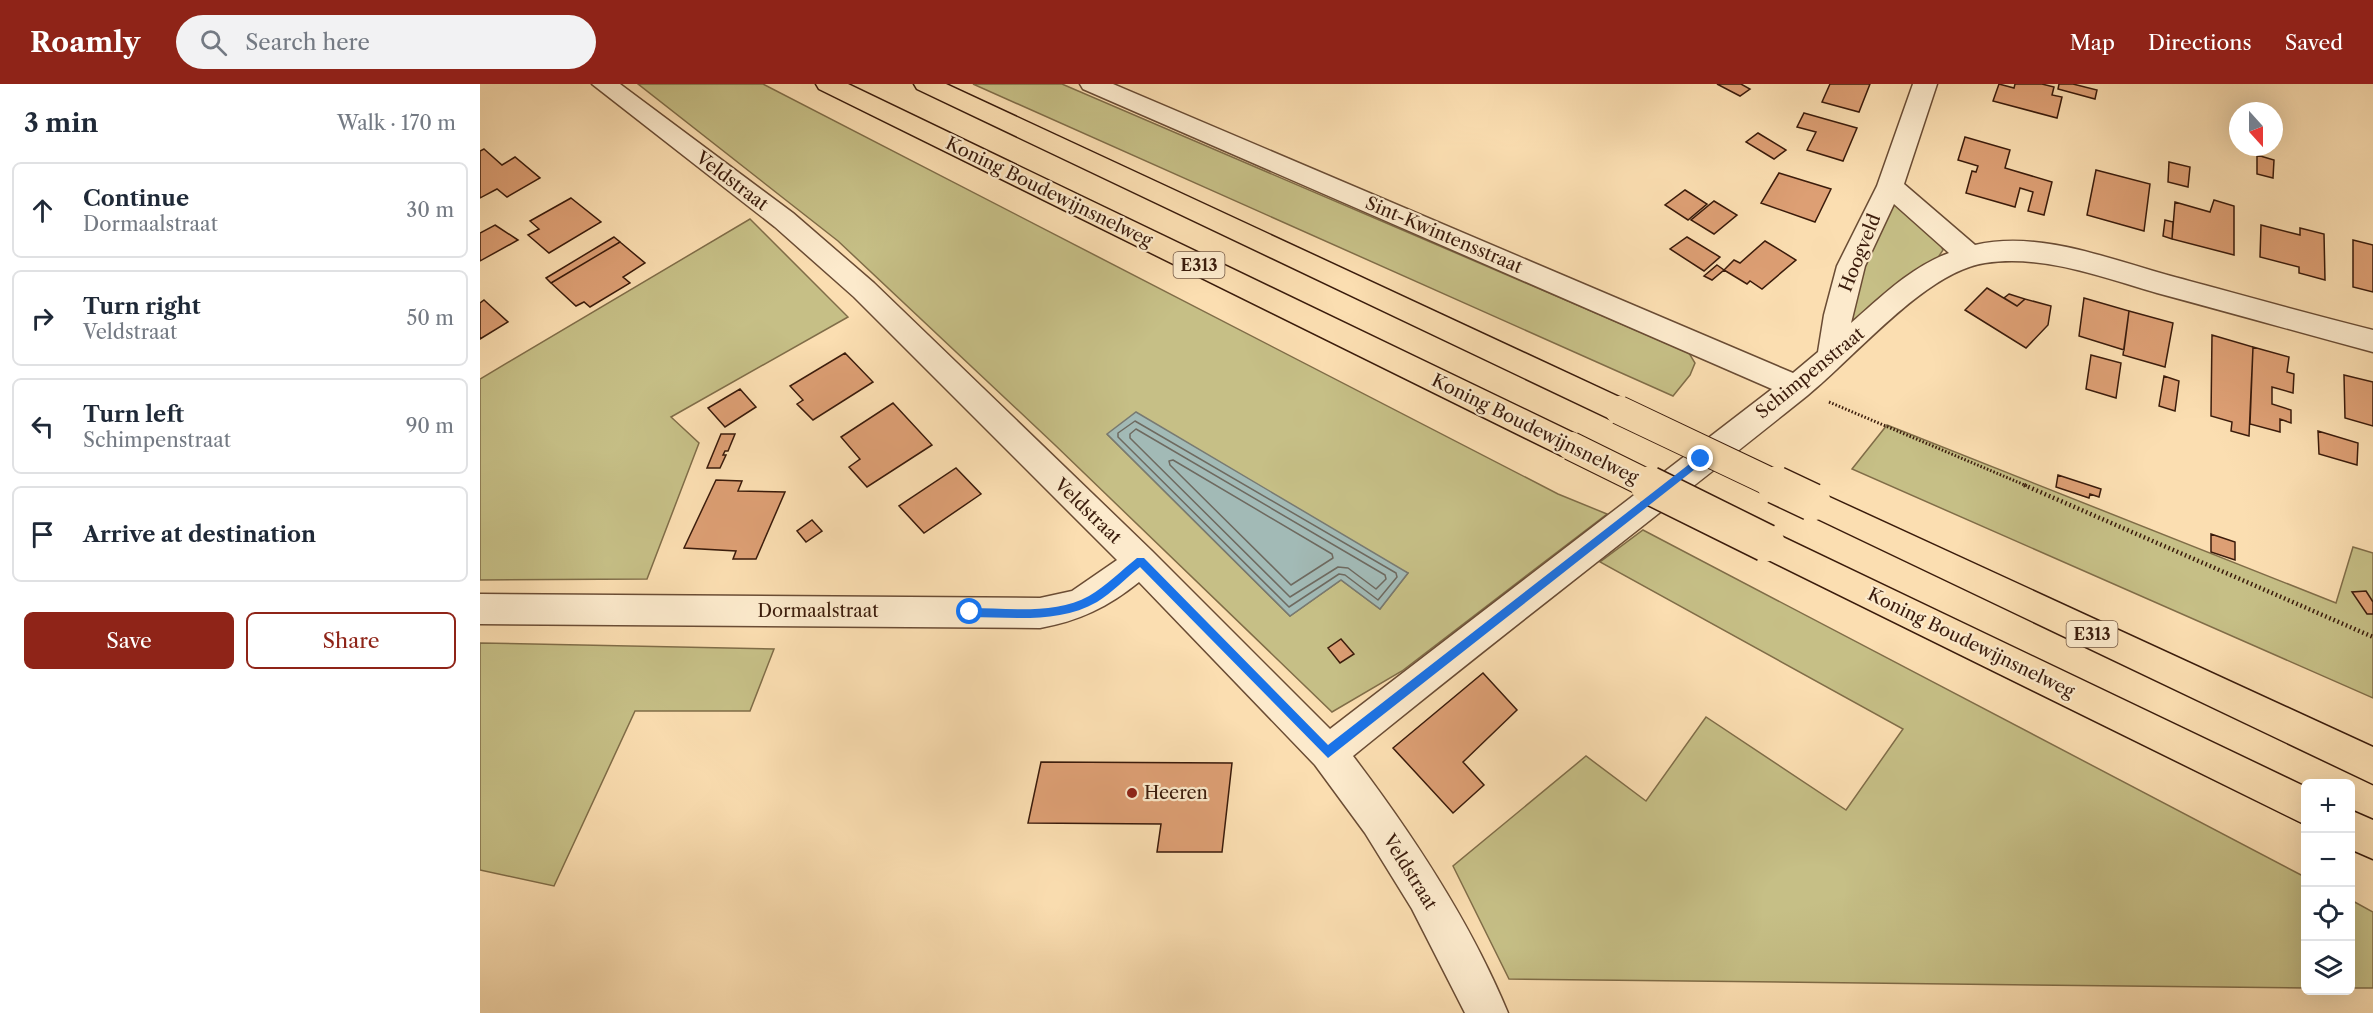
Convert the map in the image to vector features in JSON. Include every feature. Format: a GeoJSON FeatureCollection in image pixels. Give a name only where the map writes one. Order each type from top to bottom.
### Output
{"type":"FeatureCollection","features":[{"type":"Feature","properties":{"kind":"highway","name":"Koning Boudewijnsnelweg"},"geometry":{"type":"LineString","coordinates":[[828,84],[2301,805]]}},
{"type":"Feature","properties":{"kind":"highway","name":"E313"},"geometry":{"type":"LineString","coordinates":[[926,84],[2373,766]]}},
{"type":"Feature","properties":{"kind":"highway"},"geometry":{"type":"LineString","coordinates":[[2355,831],[2373,840]]}},
{"type":"Feature","properties":{"kind":"street","name":"Veldstraat"},"geometry":{"type":"LineString","coordinates":[[604,84],[784,220],[864,290],[1140,561],[1328,753],[1378,820],[1426,895],[1487,1013]]}},
{"type":"Feature","properties":{"kind":"street","name":"Sint-Kwintensstraat"},"geometry":{"type":"LineString","coordinates":[[1092,84],[1796,388]]}},
{"type":"Feature","properties":{"kind":"street","name":"Hoogveld"},"geometry":{"type":"LineString","coordinates":[[1832,358],[1838,315],[1851,266],[1890,186],[1925,84]]}},
{"type":"Feature","properties":{"kind":"street"},"geometry":{"type":"LineString","coordinates":[[1890,186],[1969,256]]}},
{"type":"Feature","properties":{"kind":"street","name":"Schimpenstraat"},"geometry":{"type":"LineString","coordinates":[[1328,753],[1587,547],[1796,388],[1906,292],[1936,271],[1969,256],[1993,252],[2024,251],[2085,263],[2373,341]]}},
{"type":"Feature","properties":{"kind":"street","name":"Dormaalstraat"},"geometry":{"type":"LineString","coordinates":[[480,609],[1040,613],[1071,609],[1094,598],[1140,561]]}},
{"type":"Feature","properties":{"kind":"path"},"geometry":{"type":"LineString","coordinates":[[1796,388],[1888,425],[2373,638]]}},
{"type":"Feature","properties":{"kind":"shaded area"},"geometry":{"type":"Polygon","coordinates":[[[638,84],[763,84],[1558,494],[1607,514],[1402,671],[1332,712],[1055,445],[838,241],[638,84]],[[1107,434],[1290,616],[1341,580],[1380,609],[1408,573],[1107,434]]]}},
{"type":"Feature","properties":{"kind":"shaded area"},"geometry":{"type":"Polygon","coordinates":[[[973,84],[1062,84],[1689,353],[1695,363],[1690,375],[1673,396],[973,84]]]}},
{"type":"Feature","properties":{"kind":"shaded area"},"geometry":{"type":"Polygon","coordinates":[[[1893,204],[1900,204],[1940,244],[1943,250],[1937,259],[1901,280],[1849,326],[1866,254],[1893,204]]]}},
{"type":"Feature","properties":{"kind":"shaded area"},"geometry":{"type":"Polygon","coordinates":[[[750,219],[848,317],[671,417],[699,443],[647,579],[480,580],[480,379],[750,219]]]}},
{"type":"Feature","properties":{"kind":"shaded area"},"geometry":{"type":"Polygon","coordinates":[[[1887,425],[2336,603],[2353,547],[2373,553],[2373,698],[1852,469],[1887,425]]]}},
{"type":"Feature","properties":{"kind":"shaded area"},"geometry":{"type":"Polygon","coordinates":[[[1643,530],[2301,875],[2301,988],[1509,979],[1453,866],[1586,756],[1646,801],[1706,717],[1846,810],[1903,729],[1600,562],[1643,530]]]}},
{"type":"Feature","properties":{"kind":"shaded area"},"geometry":{"type":"Polygon","coordinates":[[[480,643],[774,649],[750,711],[635,711],[554,886],[480,870],[480,643]]]}},
{"type":"Feature","properties":{"kind":"shaded area"},"geometry":{"type":"Polygon","coordinates":[[[2355,902],[2373,912],[2373,988],[2355,988],[2355,902]]]}},
{"type":"Feature","properties":{"kind":"water"},"geometry":{"type":"Polygon","coordinates":[[[1136,412],[1408,573],[1380,609],[1341,580],[1290,616],[1107,434],[1136,412]]]}},
{"type":"Feature","properties":{"kind":"building"},"geometry":{"type":"Polygon","coordinates":[[[1717,84],[1741,84],[1750,89],[1740,96],[1717,84]]]}},
{"type":"Feature","properties":{"kind":"building"},"geometry":{"type":"Polygon","coordinates":[[[1830,84],[1870,84],[1859,112],[1822,102],[1830,84]]]}},
{"type":"Feature","properties":{"kind":"building"},"geometry":{"type":"Polygon","coordinates":[[[1999,84],[2014,88],[2015,84],[2042,84],[2054,87],[2052,95],[2062,97],[2057,118],[1993,101],[1999,84]]]}},
{"type":"Feature","properties":{"kind":"building"},"geometry":{"type":"Polygon","coordinates":[[[2059,84],[2073,84],[2097,90],[2095,99],[2058,89],[2059,84]]]}},
{"type":"Feature","properties":{"kind":"building"},"geometry":{"type":"Polygon","coordinates":[[[1804,113],[1857,128],[1843,161],[1807,150],[1816,132],[1797,127],[1804,113]]]}},
{"type":"Feature","properties":{"kind":"building"},"geometry":{"type":"Polygon","coordinates":[[[1758,133],[1786,150],[1774,159],[1746,142],[1758,133]]]}},
{"type":"Feature","properties":{"kind":"building"},"geometry":{"type":"Polygon","coordinates":[[[1965,137],[2010,150],[2005,168],[2052,182],[2044,215],[2028,211],[2033,192],[2020,188],[2015,207],[1966,193],[1972,171],[1976,172],[1978,166],[1958,160],[1965,137]]]}},
{"type":"Feature","properties":{"kind":"building"},"geometry":{"type":"Polygon","coordinates":[[[484,149],[502,165],[515,157],[540,178],[507,197],[497,189],[480,198],[480,151],[484,149]]]}},
{"type":"Feature","properties":{"kind":"building"},"geometry":{"type":"Polygon","coordinates":[[[2257,156],[2274,160],[2273,178],[2257,174],[2257,156]]]}},
{"type":"Feature","properties":{"kind":"building"},"geometry":{"type":"Polygon","coordinates":[[[2169,162],[2190,167],[2188,187],[2168,182],[2169,162]]]}},
{"type":"Feature","properties":{"kind":"building"},"geometry":{"type":"Polygon","coordinates":[[[2096,170],[2150,184],[2144,231],[2087,215],[2096,170]]]}},
{"type":"Feature","properties":{"kind":"building"},"geometry":{"type":"Polygon","coordinates":[[[1779,173],[1831,189],[1815,222],[1761,203],[1779,173]]]}},
{"type":"Feature","properties":{"kind":"building"},"geometry":{"type":"Polygon","coordinates":[[[1685,190],[1707,204],[1688,220],[1665,205],[1685,190]]]}},
{"type":"Feature","properties":{"kind":"building"},"geometry":{"type":"Polygon","coordinates":[[[571,198],[601,222],[549,253],[528,235],[539,229],[530,221],[571,198]]]}},
{"type":"Feature","properties":{"kind":"building"},"geometry":{"type":"Polygon","coordinates":[[[2214,200],[2234,206],[2234,255],[2172,239],[2175,202],[2210,212],[2214,200]]]}},
{"type":"Feature","properties":{"kind":"building"},"geometry":{"type":"Polygon","coordinates":[[[1714,201],[1737,215],[1714,234],[1691,220],[1714,201]]]}},
{"type":"Feature","properties":{"kind":"building"},"geometry":{"type":"Polygon","coordinates":[[[2165,220],[2173,222],[2172,239],[2163,236],[2165,220]]]}},
{"type":"Feature","properties":{"kind":"building"},"geometry":{"type":"Polygon","coordinates":[[[495,225],[518,240],[480,261],[480,233],[495,225]]]}},
{"type":"Feature","properties":{"kind":"building"},"geometry":{"type":"Polygon","coordinates":[[[2261,225],[2300,235],[2300,228],[2324,234],[2325,280],[2299,273],[2299,267],[2260,257],[2261,225]]]}},
{"type":"Feature","properties":{"kind":"building"},"geometry":{"type":"Polygon","coordinates":[[[614,237],[620,242],[551,283],[546,278],[614,237]]]}},
{"type":"Feature","properties":{"kind":"building"},"geometry":{"type":"Polygon","coordinates":[[[1687,237],[1720,257],[1704,271],[1670,249],[1687,237]]]}},
{"type":"Feature","properties":{"kind":"building"},"geometry":{"type":"Polygon","coordinates":[[[2353,240],[2373,245],[2373,292],[2353,287],[2353,240]]]}},
{"type":"Feature","properties":{"kind":"building"},"geometry":{"type":"Polygon","coordinates":[[[1765,241],[1796,260],[1762,289],[1750,281],[1747,284],[1724,270],[1734,260],[1740,263],[1765,241]]]}},
{"type":"Feature","properties":{"kind":"building"},"geometry":{"type":"Polygon","coordinates":[[[620,242],[645,263],[623,277],[630,283],[590,307],[584,302],[576,306],[551,283],[620,242]]]}},
{"type":"Feature","properties":{"kind":"building"},"geometry":{"type":"Polygon","coordinates":[[[1717,265],[1724,270],[1712,280],[1704,276],[1717,265]]]}},
{"type":"Feature","properties":{"kind":"building"},"geometry":{"type":"Polygon","coordinates":[[[1987,288],[2017,306],[2025,299],[2051,306],[2048,325],[2026,348],[1965,310],[1987,288]]]}},
{"type":"Feature","properties":{"kind":"building"},"geometry":{"type":"Polygon","coordinates":[[[2009,294],[2025,299],[2017,306],[2004,298],[2009,294]]]}},
{"type":"Feature","properties":{"kind":"building"},"geometry":{"type":"Polygon","coordinates":[[[2084,298],[2129,311],[2124,350],[2079,336],[2084,298]]]}},
{"type":"Feature","properties":{"kind":"building"},"geometry":{"type":"Polygon","coordinates":[[[484,300],[508,322],[480,339],[480,303],[484,300]]]}},
{"type":"Feature","properties":{"kind":"building"},"geometry":{"type":"Polygon","coordinates":[[[2129,311],[2173,323],[2165,367],[2123,355],[2129,311]]]}},
{"type":"Feature","properties":{"kind":"building"},"geometry":{"type":"Polygon","coordinates":[[[2212,335],[2253,347],[2249,436],[2231,431],[2232,422],[2211,416],[2212,335]]]}},
{"type":"Feature","properties":{"kind":"building"},"geometry":{"type":"Polygon","coordinates":[[[2253,347],[2289,357],[2287,372],[2294,374],[2293,393],[2272,387],[2272,404],[2291,410],[2291,423],[2280,419],[2280,432],[2250,424],[2253,347]]]}},
{"type":"Feature","properties":{"kind":"building"},"geometry":{"type":"Polygon","coordinates":[[[845,353],[873,382],[813,420],[797,404],[803,400],[790,386],[845,353]]]}},
{"type":"Feature","properties":{"kind":"building"},"geometry":{"type":"Polygon","coordinates":[[[2091,355],[2121,363],[2116,398],[2086,389],[2091,355]]]}},
{"type":"Feature","properties":{"kind":"building"},"geometry":{"type":"Polygon","coordinates":[[[2344,375],[2373,382],[2373,426],[2345,418],[2344,375]]]}},
{"type":"Feature","properties":{"kind":"building"},"geometry":{"type":"Polygon","coordinates":[[[2164,376],[2179,381],[2175,411],[2159,406],[2164,376]]]}},
{"type":"Feature","properties":{"kind":"building"},"geometry":{"type":"Polygon","coordinates":[[[740,389],[756,407],[725,427],[708,408],[740,389]]]}},
{"type":"Feature","properties":{"kind":"building"},"geometry":{"type":"Polygon","coordinates":[[[893,403],[932,445],[867,487],[849,467],[860,459],[841,437],[893,403]]]}},
{"type":"Feature","properties":{"kind":"building"},"geometry":{"type":"Polygon","coordinates":[[[2318,431],[2358,443],[2357,465],[2319,454],[2318,431]]]}},
{"type":"Feature","properties":{"kind":"building"},"geometry":{"type":"Polygon","coordinates":[[[721,434],[735,434],[728,451],[725,451],[723,455],[726,455],[720,468],[707,468],[721,434]]]}},
{"type":"Feature","properties":{"kind":"building"},"geometry":{"type":"Polygon","coordinates":[[[956,468],[981,494],[924,533],[899,506],[956,468]]]}},
{"type":"Feature","properties":{"kind":"building"},"geometry":{"type":"Polygon","coordinates":[[[2058,475],[2101,489],[2099,497],[2090,494],[2089,498],[2056,487],[2058,475]]]}},
{"type":"Feature","properties":{"kind":"building"},"geometry":{"type":"Polygon","coordinates":[[[716,480],[742,481],[738,491],[785,492],[756,559],[733,559],[736,551],[684,548],[716,480]]]}},
{"type":"Feature","properties":{"kind":"building"},"geometry":{"type":"Polygon","coordinates":[[[812,520],[822,531],[806,542],[797,531],[812,520]]]}},
{"type":"Feature","properties":{"kind":"building"},"geometry":{"type":"Polygon","coordinates":[[[2211,534],[2235,542],[2235,560],[2211,552],[2211,534]]]}},
{"type":"Feature","properties":{"kind":"building"},"geometry":{"type":"Polygon","coordinates":[[[2366,591],[2373,602],[2373,614],[2367,614],[2352,592],[2366,591]]]}},
{"type":"Feature","properties":{"kind":"building"},"geometry":{"type":"Polygon","coordinates":[[[1341,639],[1354,654],[1340,663],[1328,648],[1341,639]]]}},
{"type":"Feature","properties":{"kind":"building"},"geometry":{"type":"Polygon","coordinates":[[[1483,673],[1517,710],[1463,762],[1484,785],[1453,813],[1393,748],[1483,673]]]}},
{"type":"Feature","properties":{"kind":"building","name":"Heeren"},"geometry":{"type":"Polygon","coordinates":[[[1041,762],[1232,763],[1222,852],[1157,852],[1161,824],[1028,823],[1041,762]]]}},
{"type":"Feature","properties":{"kind":"place","name":"Heeren"},"geometry":{"type":"Point","coordinates":[1132,793]}},
{"type":"Feature","properties":{"kind":"route"},"geometry":{"type":"LineString","coordinates":[[970,612],[1040,613],[1071,609],[1094,598],[1140,561],[1328,753],[1701,459]]}}]}
